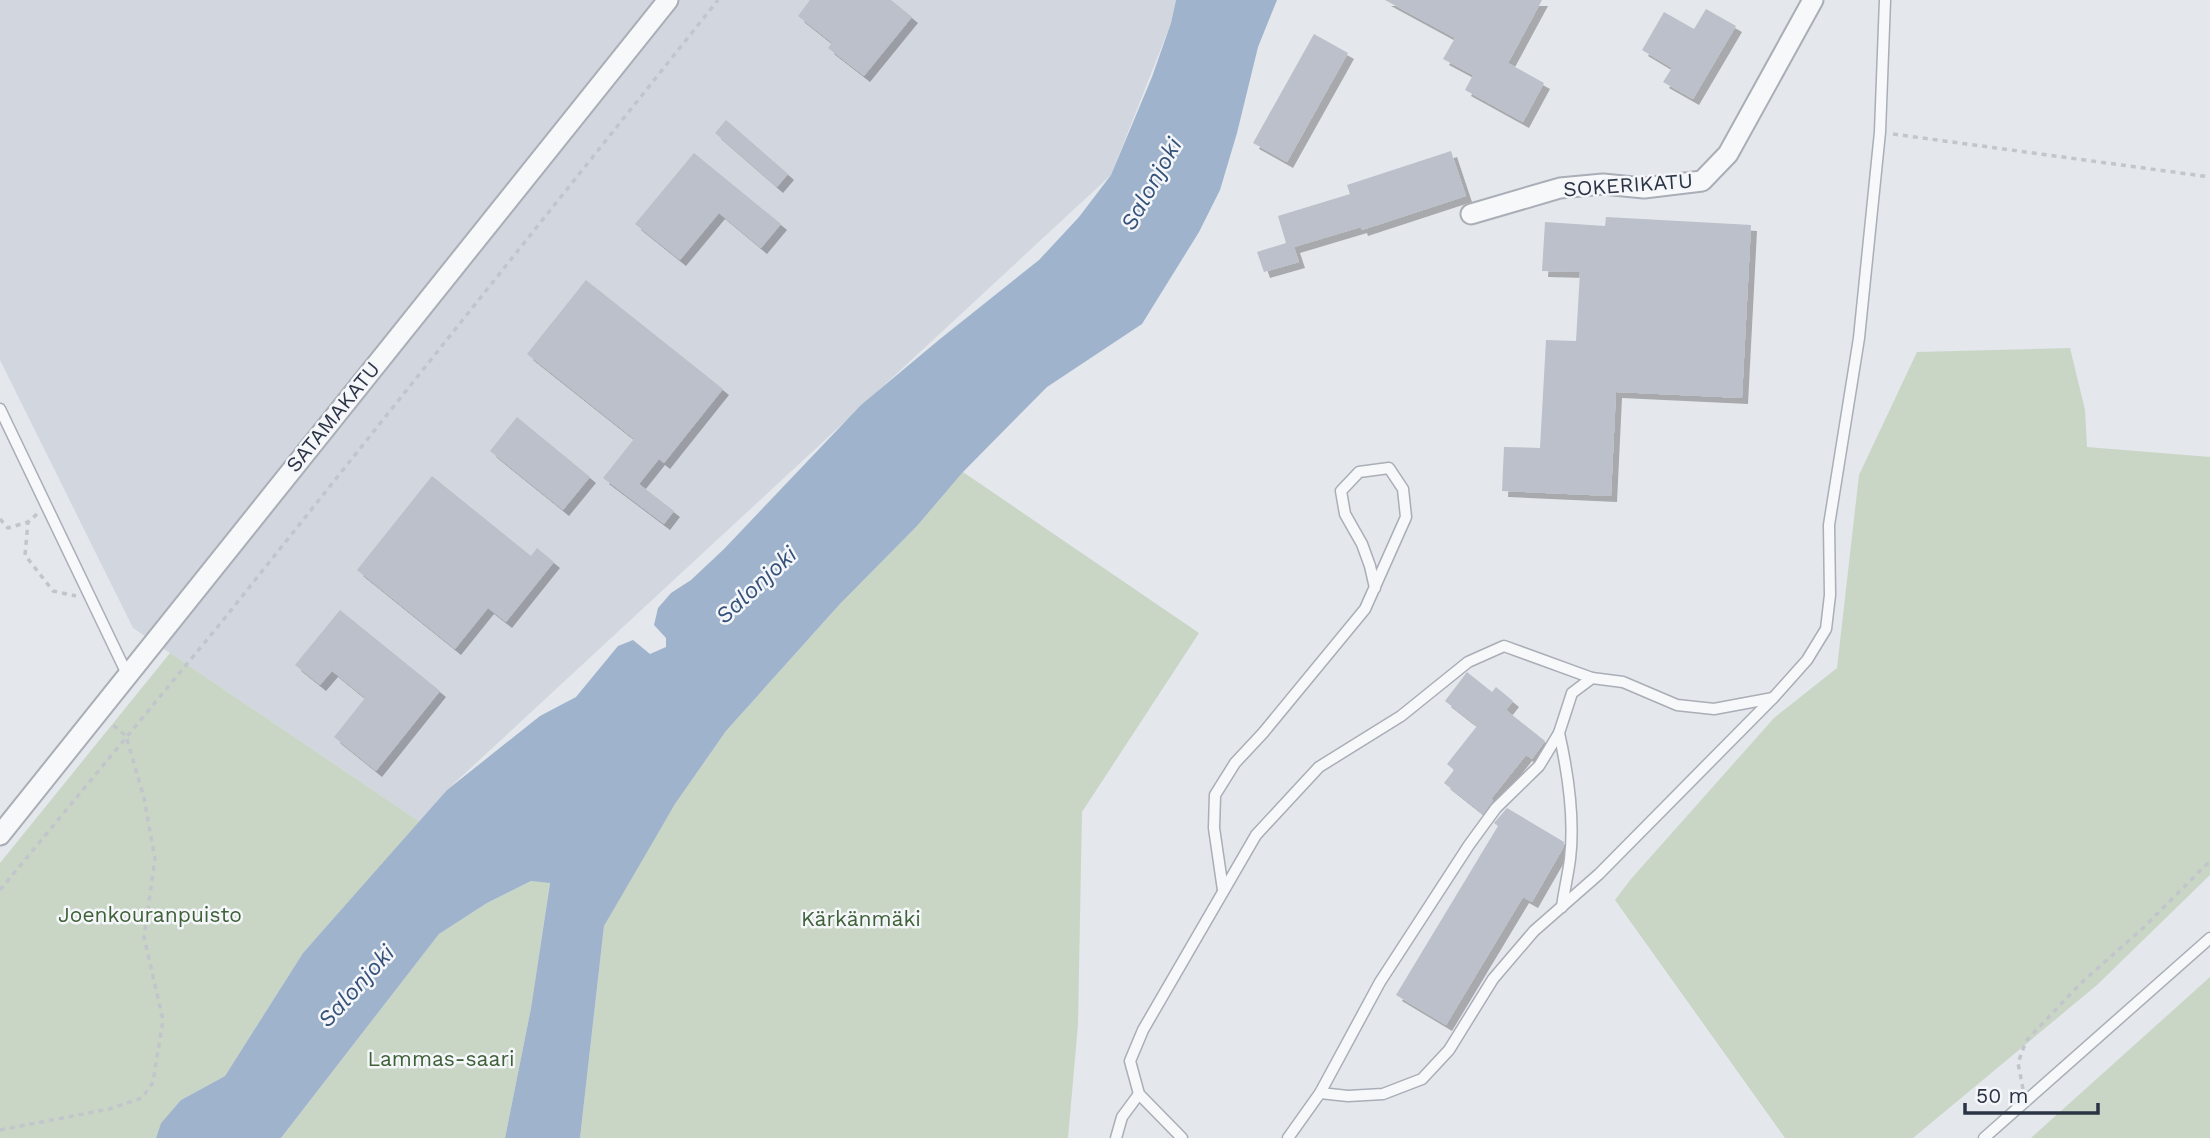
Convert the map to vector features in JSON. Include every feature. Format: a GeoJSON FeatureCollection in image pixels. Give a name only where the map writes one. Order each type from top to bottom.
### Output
{"type":"FeatureCollection","features":[{"type":"Feature","properties":{"kind":"street","name":"SATAMAKATU"},"geometry":{"type":"LineString","coordinates":[[0,835],[668,0]]}},
{"type":"Feature","properties":{"kind":"street","name":"SOKERIKATU"},"geometry":{"type":"LineString","coordinates":[[1471,214],[1560,188],[1603,184],[1644,188],[1702,181],[1728,154],[1813,0]]}},
{"type":"Feature","properties":{"kind":"lane"},"geometry":{"type":"LineString","coordinates":[[1320,1093],[1348,1096],[1383,1094],[1422,1079],[1449,1050],[1493,979],[1534,931],[1599,874],[1773,698],[1807,660],[1826,629],[1830,595],[1829,525],[1859,338],[1880,132],[1885,0]]}},
{"type":"Feature","properties":{"kind":"lane"},"geometry":{"type":"LineString","coordinates":[[0,409],[127,674]]}},
{"type":"Feature","properties":{"kind":"lane"},"geometry":{"type":"LineString","coordinates":[[1223,890],[1214,828],[1215,796],[1235,762],[1263,733],[1365,609],[1375,588],[1406,517],[1403,489],[1389,468],[1359,472],[1341,491],[1345,514],[1362,544],[1375,588]]}},
{"type":"Feature","properties":{"kind":"lane"},"geometry":{"type":"LineString","coordinates":[[1182,1138],[1139,1094],[1130,1061],[1143,1030],[1256,835],[1319,767],[1401,716],[1468,662],[1504,646],[1592,678],[1623,682],[1677,705],[1714,709],[1773,698]]}},
{"type":"Feature","properties":{"kind":"lane"},"geometry":{"type":"LineString","coordinates":[[1288,1138],[1320,1093],[1380,982],[1469,845],[1496,808],[1539,765],[1559,733],[1572,693],[1592,678]]}},
{"type":"Feature","properties":{"kind":"lane"},"geometry":{"type":"LineString","coordinates":[[1559,733],[1570,803],[1570,857],[1562,907]]}},
{"type":"Feature","properties":{"kind":"lane"},"geometry":{"type":"LineString","coordinates":[[1984,1138],[2210,938]]}},
{"type":"Feature","properties":{"kind":"lane"},"geometry":{"type":"LineString","coordinates":[[1116,1138],[1122,1117],[1139,1094]]}},
{"type":"Feature","properties":{"kind":"path"},"geometry":{"type":"LineString","coordinates":[[0,890],[220,624],[718,0]]}},
{"type":"Feature","properties":{"kind":"path"},"geometry":{"type":"LineString","coordinates":[[1880,132],[2210,177]]}},
{"type":"Feature","properties":{"kind":"path"},"geometry":{"type":"LineString","coordinates":[[0,519],[8,527],[28,522],[47,506]]}},
{"type":"Feature","properties":{"kind":"path"},"geometry":{"type":"LineString","coordinates":[[28,522],[25,555],[53,591],[74,596],[90,596]]}},
{"type":"Feature","properties":{"kind":"path"},"geometry":{"type":"LineString","coordinates":[[0,1130],[109,1109],[142,1098],[153,1082],[163,1020],[144,937],[155,859],[144,799],[126,736]]}},
{"type":"Feature","properties":{"kind":"path"},"geometry":{"type":"LineString","coordinates":[[2027,1101],[2018,1063],[2026,1041],[2080,984],[2143,928],[2210,861]]}},
{"type":"Feature","properties":{"kind":"shaded area"},"geometry":{"type":"Polygon","coordinates":[[[0,0],[1176,0],[1171,23],[1111,175],[447,790],[420,822],[133,628],[0,360],[0,0]]]}},
{"type":"Feature","properties":{"kind":"green space"},"geometry":{"type":"Polygon","coordinates":[[[2070,348],[2085,410],[2087,447],[2210,457],[2210,875],[2097,985],[1913,1138],[1785,1138],[1615,900],[1774,718],[1837,668],[1859,475],[1917,352],[2070,348]]]}},
{"type":"Feature","properties":{"kind":"green space","name":"Kärkänmäki"},"geometry":{"type":"Polygon","coordinates":[[[963,472],[1199,633],[1082,812],[1078,1024],[1068,1138],[580,1138],[604,926],[625,888],[675,804],[726,731],[839,605],[917,526],[963,472]]]}},
{"type":"Feature","properties":{"kind":"green space","name":"Joenkouranpuisto"},"geometry":{"type":"Polygon","coordinates":[[[170,653],[420,822],[303,953],[225,1076],[181,1100],[161,1123],[156,1138],[0,1138],[0,863],[170,653]]]}},
{"type":"Feature","properties":{"kind":"green space","name":"Lammas-saari"},"geometry":{"type":"Polygon","coordinates":[[[531,881],[550,882],[531,1008],[505,1138],[281,1138],[439,934],[487,903],[531,881]]]}},
{"type":"Feature","properties":{"kind":"green space"},"geometry":{"type":"Polygon","coordinates":[[[2210,977],[2210,1138],[2031,1138],[2210,977]]]}},
{"type":"Feature","properties":{"kind":"water","name":"Salonjoki"},"geometry":{"type":"Polygon","coordinates":[[[1176,0],[1277,0],[1258,47],[1220,190],[1199,232],[1142,324],[1047,387],[963,472],[917,526],[839,605],[726,731],[675,804],[604,926],[580,1138],[505,1138],[531,1008],[550,883],[531,881],[487,903],[439,934],[281,1138],[156,1138],[161,1123],[181,1100],[225,1076],[303,953],[447,790],[540,716],[576,697],[618,646],[633,640],[650,654],[666,647],[666,638],[654,625],[658,608],[671,593],[691,580],[724,549],[861,405],[1039,260],[1079,217],[1111,175],[1152,77],[1176,0]]]}},
{"type":"Feature","properties":{"kind":"building"},"geometry":{"type":"Polygon","coordinates":[[[810,0],[891,0],[912,17],[864,76],[828,48],[832,43],[798,16],[810,0]]]}},
{"type":"Feature","properties":{"kind":"building"},"geometry":{"type":"Polygon","coordinates":[[[1385,0],[1542,0],[1508,63],[1544,83],[1523,122],[1465,90],[1473,75],[1443,59],[1455,38],[1385,0]]]}},
{"type":"Feature","properties":{"kind":"building"},"geometry":{"type":"Polygon","coordinates":[[[1706,9],[1736,26],[1693,99],[1663,82],[1672,68],[1642,50],[1664,12],[1694,29],[1706,9]]]}},
{"type":"Feature","properties":{"kind":"building"},"geometry":{"type":"Polygon","coordinates":[[[1314,34],[1348,53],[1287,162],[1253,143],[1314,34]]]}},
{"type":"Feature","properties":{"kind":"building"},"geometry":{"type":"Polygon","coordinates":[[[726,120],[788,174],[777,187],[715,133],[726,120]]]}},
{"type":"Feature","properties":{"kind":"building"},"geometry":{"type":"Polygon","coordinates":[[[1451,151],[1466,196],[1362,230],[1361,227],[1294,247],[1299,262],[1264,272],[1257,252],[1286,243],[1278,216],[1350,194],[1347,185],[1451,151]]]}},
{"type":"Feature","properties":{"kind":"building"},"geometry":{"type":"Polygon","coordinates":[[[694,153],[781,224],[761,248],[719,213],[680,260],[635,224],[694,153]]]}},
{"type":"Feature","properties":{"kind":"building"},"geometry":{"type":"Polygon","coordinates":[[[1606,217],[1751,225],[1742,398],[1616,392],[1611,496],[1502,491],[1504,447],[1540,448],[1546,340],[1576,341],[1580,272],[1542,271],[1545,222],[1605,226],[1606,217]]]}},
{"type":"Feature","properties":{"kind":"building"},"geometry":{"type":"Polygon","coordinates":[[[586,280],[723,389],[664,463],[659,459],[639,484],[674,511],[664,524],[603,478],[634,439],[527,354],[586,280]]]}},
{"type":"Feature","properties":{"kind":"building"},"geometry":{"type":"Polygon","coordinates":[[[517,417],[590,477],[563,510],[490,451],[517,417]]]}},
{"type":"Feature","properties":{"kind":"building"},"geometry":{"type":"Polygon","coordinates":[[[432,476],[531,556],[537,548],[554,562],[506,622],[488,608],[455,649],[357,570],[432,476]]]}},
{"type":"Feature","properties":{"kind":"building"},"geometry":{"type":"Polygon","coordinates":[[[340,610],[440,691],[376,771],[334,737],[365,698],[332,671],[320,685],[295,665],[340,610]]]}},
{"type":"Feature","properties":{"kind":"building"},"geometry":{"type":"Polygon","coordinates":[[[1467,672],[1492,692],[1496,687],[1513,701],[1506,710],[1545,741],[1532,759],[1526,755],[1491,799],[1493,800],[1483,814],[1444,783],[1454,770],[1447,764],[1477,726],[1445,701],[1467,672]]]}},
{"type":"Feature","properties":{"kind":"building"},"geometry":{"type":"Polygon","coordinates":[[[1507,808],[1564,842],[1563,848],[1532,902],[1523,897],[1446,1025],[1396,995],[1498,826],[1494,823],[1507,808]]]}}]}
